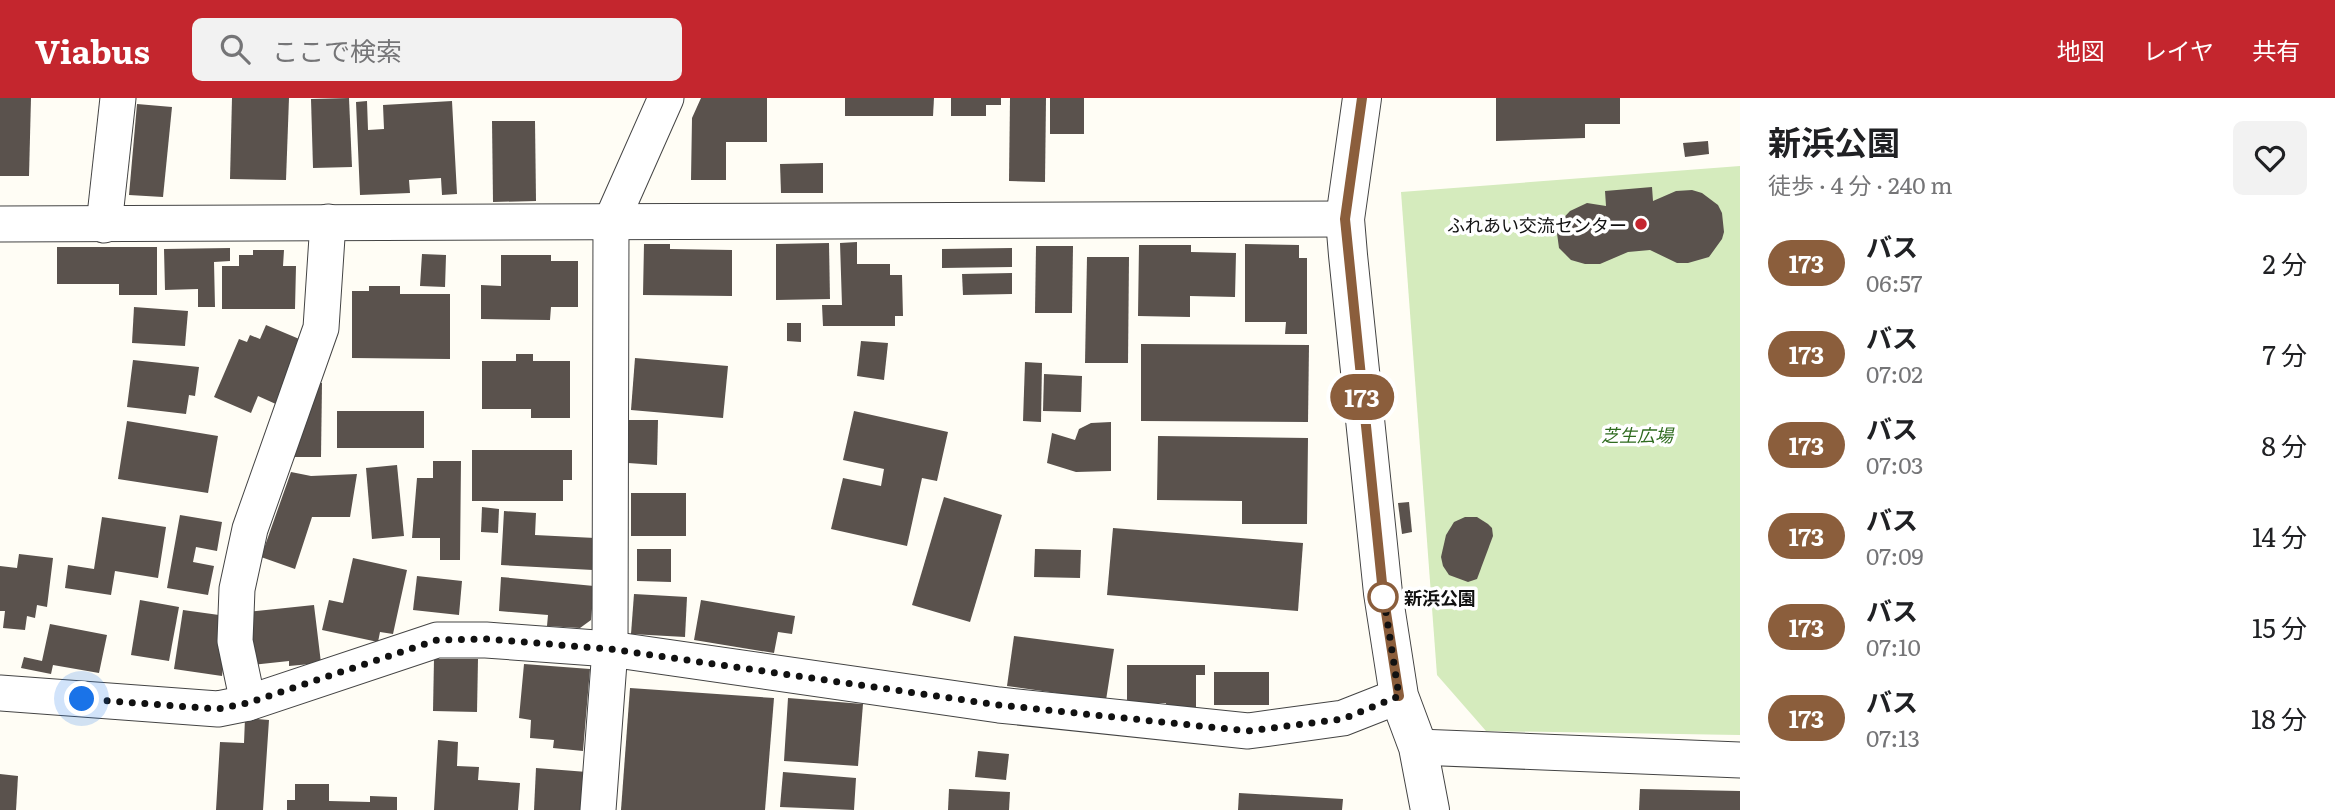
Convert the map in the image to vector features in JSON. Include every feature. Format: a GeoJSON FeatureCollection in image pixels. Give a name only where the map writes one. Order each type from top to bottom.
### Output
{"type":"FeatureCollection","features":[{"type":"Feature","properties":{"kind":"street"},"geometry":{"type":"LineString","coordinates":[[104,225],[118,98]]}},
{"type":"Feature","properties":{"kind":"street"},"geometry":{"type":"LineString","coordinates":[[598,810],[610,649],[611,222],[666,98]]}},
{"type":"Feature","properties":{"kind":"street"},"geometry":{"type":"LineString","coordinates":[[1362,98],[1345,219],[1383,593],[1399,696],[1418,747],[1430,810]]}},
{"type":"Feature","properties":{"kind":"street"},"geometry":{"type":"LineString","coordinates":[[0,225],[1345,219]]}},
{"type":"Feature","properties":{"kind":"street"},"geometry":{"type":"LineString","coordinates":[[248,703],[235,641],[237,589],[250,529],[321,328],[328,222]]}},
{"type":"Feature","properties":{"kind":"street"},"geometry":{"type":"LineString","coordinates":[[0,693],[218,709],[248,703],[437,640],[486,639],[610,649],[999,705],[1248,731],[1343,719],[1399,696]]}},
{"type":"Feature","properties":{"kind":"street"},"geometry":{"type":"LineString","coordinates":[[1418,747],[1740,760]]}},
{"type":"Feature","properties":{"kind":"green space","name":"新浜公園"},"geometry":{"type":"Polygon","coordinates":[[[1740,166],[1740,735],[1486,731],[1437,675],[1401,192],[1740,166]]]}},
{"type":"Feature","properties":{"kind":"building"},"geometry":{"type":"Polygon","coordinates":[[[0,98],[31,98],[29,176],[0,176],[0,98]]]}},
{"type":"Feature","properties":{"kind":"building"},"geometry":{"type":"Polygon","coordinates":[[[232,98],[289,98],[286,180],[230,179],[232,98]]]}},
{"type":"Feature","properties":{"kind":"building"},"geometry":{"type":"Polygon","coordinates":[[[349,98],[352,167],[313,168],[311,99],[349,98]]]}},
{"type":"Feature","properties":{"kind":"building"},"geometry":{"type":"Polygon","coordinates":[[[701,98],[767,98],[767,142],[726,142],[726,180],[691,180],[692,118],[701,98]]]}},
{"type":"Feature","properties":{"kind":"building"},"geometry":{"type":"Polygon","coordinates":[[[845,98],[934,98],[933,116],[845,116],[845,98]]]}},
{"type":"Feature","properties":{"kind":"building"},"geometry":{"type":"Polygon","coordinates":[[[951,98],[1001,98],[1001,105],[986,105],[986,116],[951,116],[951,98]]]}},
{"type":"Feature","properties":{"kind":"building"},"geometry":{"type":"Polygon","coordinates":[[[1010,98],[1046,98],[1045,182],[1009,181],[1010,98]]]}},
{"type":"Feature","properties":{"kind":"building"},"geometry":{"type":"Polygon","coordinates":[[[1050,98],[1084,98],[1084,134],[1050,134],[1050,98]]]}},
{"type":"Feature","properties":{"kind":"building"},"geometry":{"type":"Polygon","coordinates":[[[1496,98],[1620,98],[1620,124],[1585,124],[1585,138],[1496,141],[1496,98]]]}},
{"type":"Feature","properties":{"kind":"building"},"geometry":{"type":"Polygon","coordinates":[[[367,101],[368,130],[384,129],[383,105],[452,101],[457,194],[442,195],[441,178],[409,180],[410,193],[360,195],[356,102],[367,101]]]}},
{"type":"Feature","properties":{"kind":"building"},"geometry":{"type":"Polygon","coordinates":[[[137,104],[172,107],[163,197],[129,195],[137,104]]]}},
{"type":"Feature","properties":{"kind":"building"},"geometry":{"type":"Polygon","coordinates":[[[492,121],[535,121],[536,201],[493,202],[492,121]]]}},
{"type":"Feature","properties":{"kind":"building"},"geometry":{"type":"Polygon","coordinates":[[[1708,141],[1709,154],[1685,157],[1683,143],[1708,141]]]}},
{"type":"Feature","properties":{"kind":"building"},"geometry":{"type":"Polygon","coordinates":[[[823,163],[823,193],[781,193],[780,164],[823,163]]]}},
{"type":"Feature","properties":{"kind":"building","name":"ふれあい交流センター"},"geometry":{"type":"Polygon","coordinates":[[[1652,187],[1653,201],[1676,191],[1692,190],[1702,193],[1718,205],[1722,213],[1724,232],[1709,257],[1677,263],[1650,250],[1628,252],[1600,264],[1585,264],[1571,260],[1559,248],[1556,226],[1570,211],[1587,203],[1606,206],[1605,191],[1652,187]]]}},
{"type":"Feature","properties":{"kind":"building"},"geometry":{"type":"Polygon","coordinates":[[[857,242],[857,264],[890,264],[890,275],[902,275],[903,316],[895,316],[895,326],[823,326],[822,305],[842,305],[840,243],[857,242]]]}},
{"type":"Feature","properties":{"kind":"building"},"geometry":{"type":"Polygon","coordinates":[[[829,243],[830,299],[776,300],[776,244],[829,243]]]}},
{"type":"Feature","properties":{"kind":"building"},"geometry":{"type":"Polygon","coordinates":[[[644,244],[670,244],[670,249],[732,250],[732,296],[643,295],[644,244]]]}},
{"type":"Feature","properties":{"kind":"building"},"geometry":{"type":"Polygon","coordinates":[[[1245,244],[1299,245],[1299,258],[1307,258],[1307,334],[1285,334],[1286,322],[1245,322],[1245,244]]]}},
{"type":"Feature","properties":{"kind":"building"},"geometry":{"type":"Polygon","coordinates":[[[1139,245],[1191,245],[1191,252],[1236,253],[1235,297],[1190,296],[1190,317],[1138,316],[1139,245]]]}},
{"type":"Feature","properties":{"kind":"building"},"geometry":{"type":"Polygon","coordinates":[[[1036,246],[1073,246],[1072,313],[1035,313],[1036,246]]]}},
{"type":"Feature","properties":{"kind":"building"},"geometry":{"type":"Polygon","coordinates":[[[57,247],[157,247],[157,295],[119,295],[119,284],[57,284],[57,247]]]}},
{"type":"Feature","properties":{"kind":"building"},"geometry":{"type":"Polygon","coordinates":[[[230,248],[230,261],[214,262],[215,307],[198,307],[198,289],[165,290],[164,249],[230,248]]]}},
{"type":"Feature","properties":{"kind":"building"},"geometry":{"type":"Polygon","coordinates":[[[1012,248],[1012,267],[942,268],[942,249],[1012,248]]]}},
{"type":"Feature","properties":{"kind":"building"},"geometry":{"type":"Polygon","coordinates":[[[253,250],[284,250],[283,266],[296,266],[295,309],[222,309],[222,266],[239,266],[239,255],[253,255],[253,250]]]}},
{"type":"Feature","properties":{"kind":"building"},"geometry":{"type":"Polygon","coordinates":[[[422,254],[446,255],[445,287],[420,286],[422,254]]]}},
{"type":"Feature","properties":{"kind":"building"},"geometry":{"type":"Polygon","coordinates":[[[501,255],[551,255],[551,261],[578,261],[578,307],[551,307],[550,320],[481,319],[481,285],[501,286],[501,255]]]}},
{"type":"Feature","properties":{"kind":"building"},"geometry":{"type":"Polygon","coordinates":[[[1087,257],[1129,257],[1128,363],[1085,363],[1087,257]]]}},
{"type":"Feature","properties":{"kind":"building"},"geometry":{"type":"Polygon","coordinates":[[[1012,273],[1012,294],[963,295],[962,274],[1012,273]]]}},
{"type":"Feature","properties":{"kind":"building"},"geometry":{"type":"Polygon","coordinates":[[[369,286],[400,286],[400,294],[450,294],[450,359],[352,358],[352,291],[369,291],[369,286]]]}},
{"type":"Feature","properties":{"kind":"building"},"geometry":{"type":"Polygon","coordinates":[[[134,307],[188,311],[185,346],[132,343],[134,307]]]}},
{"type":"Feature","properties":{"kind":"building"},"geometry":{"type":"Polygon","coordinates":[[[787,323],[801,323],[801,342],[787,341],[787,323]]]}},
{"type":"Feature","properties":{"kind":"building"},"geometry":{"type":"Polygon","coordinates":[[[266,325],[304,341],[278,405],[258,396],[251,413],[214,397],[239,339],[247,342],[250,335],[260,339],[266,325]]]}},
{"type":"Feature","properties":{"kind":"building"},"geometry":{"type":"Polygon","coordinates":[[[861,341],[888,343],[884,380],[857,376],[861,341]]]}},
{"type":"Feature","properties":{"kind":"building"},"geometry":{"type":"Polygon","coordinates":[[[1141,344],[1309,345],[1308,422],[1141,421],[1141,344]]]}},
{"type":"Feature","properties":{"kind":"building"},"geometry":{"type":"Polygon","coordinates":[[[516,354],[533,354],[533,361],[570,361],[570,418],[531,418],[531,409],[482,409],[482,361],[516,361],[516,354]]]}},
{"type":"Feature","properties":{"kind":"building"},"geometry":{"type":"Polygon","coordinates":[[[635,358],[728,366],[723,418],[631,410],[635,358]]]}},
{"type":"Feature","properties":{"kind":"building"},"geometry":{"type":"Polygon","coordinates":[[[133,360],[199,367],[195,396],[189,395],[186,414],[127,407],[133,360]]]}},
{"type":"Feature","properties":{"kind":"building"},"geometry":{"type":"Polygon","coordinates":[[[1025,362],[1042,363],[1041,422],[1023,421],[1025,362]]]}},
{"type":"Feature","properties":{"kind":"building"},"geometry":{"type":"Polygon","coordinates":[[[1044,374],[1082,376],[1081,412],[1043,411],[1044,374]]]}},
{"type":"Feature","properties":{"kind":"building"},"geometry":{"type":"Polygon","coordinates":[[[313,382],[322,383],[321,457],[286,457],[313,382]]]}},
{"type":"Feature","properties":{"kind":"building"},"geometry":{"type":"Polygon","coordinates":[[[337,411],[424,411],[424,448],[337,448],[337,411]]]}},
{"type":"Feature","properties":{"kind":"building"},"geometry":{"type":"Polygon","coordinates":[[[854,411],[948,432],[937,481],[922,478],[907,546],[831,529],[843,478],[881,486],[884,469],[843,460],[854,411]]]}},
{"type":"Feature","properties":{"kind":"building"},"geometry":{"type":"Polygon","coordinates":[[[629,420],[658,420],[657,465],[628,463],[629,420]]]}},
{"type":"Feature","properties":{"kind":"building"},"geometry":{"type":"Polygon","coordinates":[[[127,421],[218,436],[208,493],[118,479],[127,421]]]}},
{"type":"Feature","properties":{"kind":"building"},"geometry":{"type":"Polygon","coordinates":[[[1111,422],[1111,471],[1076,472],[1047,463],[1052,433],[1075,440],[1079,429],[1091,423],[1111,422]]]}},
{"type":"Feature","properties":{"kind":"building"},"geometry":{"type":"Polygon","coordinates":[[[1158,436],[1308,438],[1307,524],[1242,524],[1242,501],[1157,500],[1158,436]]]}},
{"type":"Feature","properties":{"kind":"building"},"geometry":{"type":"Polygon","coordinates":[[[472,450],[572,450],[572,480],[563,480],[563,501],[472,501],[472,450]]]}},
{"type":"Feature","properties":{"kind":"building"},"geometry":{"type":"Polygon","coordinates":[[[433,461],[461,461],[460,560],[440,560],[440,538],[412,538],[417,478],[433,478],[433,461]]]}},
{"type":"Feature","properties":{"kind":"building"},"geometry":{"type":"Polygon","coordinates":[[[397,465],[404,536],[372,539],[366,468],[397,465]]]}},
{"type":"Feature","properties":{"kind":"building"},"geometry":{"type":"Polygon","coordinates":[[[291,472],[311,476],[357,474],[350,517],[312,517],[295,569],[261,557],[291,472]]]}},
{"type":"Feature","properties":{"kind":"building"},"geometry":{"type":"Polygon","coordinates":[[[631,493],[686,493],[686,536],[631,536],[631,493]]]}},
{"type":"Feature","properties":{"kind":"building"},"geometry":{"type":"Polygon","coordinates":[[[944,497],[1002,515],[970,622],[912,605],[944,497]]]}},
{"type":"Feature","properties":{"kind":"building"},"geometry":{"type":"Polygon","coordinates":[[[1409,502],[1412,532],[1402,534],[1398,503],[1409,502]]]}},
{"type":"Feature","properties":{"kind":"building"},"geometry":{"type":"Polygon","coordinates":[[[482,507],[499,509],[498,533],[481,532],[482,507]]]}},
{"type":"Feature","properties":{"kind":"building"},"geometry":{"type":"Polygon","coordinates":[[[504,511],[536,513],[535,535],[595,538],[593,570],[501,565],[504,511]]]}},
{"type":"Feature","properties":{"kind":"building"},"geometry":{"type":"Polygon","coordinates":[[[180,515],[222,522],[217,551],[196,547],[193,562],[214,566],[208,595],[167,588],[180,515]]]}},
{"type":"Feature","properties":{"kind":"building"},"geometry":{"type":"Polygon","coordinates":[[[102,517],[166,527],[158,578],[115,571],[111,595],[65,588],[68,565],[94,569],[102,517]]]}},
{"type":"Feature","properties":{"kind":"building"},"geometry":{"type":"Polygon","coordinates":[[[1465,517],[1477,517],[1488,524],[1492,528],[1493,536],[1477,579],[1468,582],[1449,575],[1441,557],[1446,535],[1454,522],[1465,517]]]}},
{"type":"Feature","properties":{"kind":"building"},"geometry":{"type":"Polygon","coordinates":[[[1113,528],[1303,543],[1298,611],[1107,595],[1113,528]]]}},
{"type":"Feature","properties":{"kind":"building"},"geometry":{"type":"Polygon","coordinates":[[[637,549],[671,549],[671,582],[637,581],[637,549]]]}},
{"type":"Feature","properties":{"kind":"building"},"geometry":{"type":"Polygon","coordinates":[[[1035,549],[1081,550],[1080,578],[1034,577],[1035,549]]]}},
{"type":"Feature","properties":{"kind":"building"},"geometry":{"type":"Polygon","coordinates":[[[19,554],[53,558],[47,607],[37,605],[35,618],[27,616],[25,630],[3,628],[5,611],[0,611],[0,566],[17,568],[19,554]]]}},
{"type":"Feature","properties":{"kind":"building"},"geometry":{"type":"Polygon","coordinates":[[[353,558],[407,570],[393,634],[380,632],[378,642],[322,630],[329,600],[343,603],[353,558]]]}},
{"type":"Feature","properties":{"kind":"building"},"geometry":{"type":"Polygon","coordinates":[[[417,576],[462,581],[459,615],[413,610],[417,576]]]}},
{"type":"Feature","properties":{"kind":"building"},"geometry":{"type":"Polygon","coordinates":[[[501,577],[594,586],[591,620],[580,628],[547,626],[548,615],[499,611],[501,577]]]}},
{"type":"Feature","properties":{"kind":"building"},"geometry":{"type":"Polygon","coordinates":[[[634,594],[687,597],[685,637],[631,634],[634,594]]]}},
{"type":"Feature","properties":{"kind":"building"},"geometry":{"type":"Polygon","coordinates":[[[140,600],[179,607],[169,661],[131,655],[140,600]]]}},
{"type":"Feature","properties":{"kind":"building"},"geometry":{"type":"Polygon","coordinates":[[[701,600],[795,616],[792,634],[778,632],[774,653],[694,640],[701,600]]]}},
{"type":"Feature","properties":{"kind":"building"},"geometry":{"type":"Polygon","coordinates":[[[314,605],[321,663],[289,666],[289,661],[252,665],[247,612],[314,605]]]}},
{"type":"Feature","properties":{"kind":"building"},"geometry":{"type":"Polygon","coordinates":[[[183,610],[219,615],[225,653],[222,676],[174,669],[183,610]]]}},
{"type":"Feature","properties":{"kind":"building"},"geometry":{"type":"Polygon","coordinates":[[[50,624],[107,635],[99,673],[53,665],[51,674],[21,668],[24,657],[42,661],[50,624]]]}},
{"type":"Feature","properties":{"kind":"building"},"geometry":{"type":"Polygon","coordinates":[[[1014,636],[1114,649],[1106,700],[1007,686],[1014,636]]]}},
{"type":"Feature","properties":{"kind":"building"},"geometry":{"type":"Polygon","coordinates":[[[434,659],[478,659],[477,712],[433,711],[434,659]]]}},
{"type":"Feature","properties":{"kind":"building"},"geometry":{"type":"Polygon","coordinates":[[[524,664],[590,669],[583,751],[553,748],[554,740],[530,738],[531,720],[519,718],[524,664]]]}},
{"type":"Feature","properties":{"kind":"building"},"geometry":{"type":"Polygon","coordinates":[[[1127,665],[1205,665],[1205,675],[1196,675],[1196,711],[1166,711],[1166,703],[1127,703],[1127,665]]]}},
{"type":"Feature","properties":{"kind":"building"},"geometry":{"type":"Polygon","coordinates":[[[1214,672],[1269,672],[1269,705],[1214,705],[1214,672]]]}},
{"type":"Feature","properties":{"kind":"building"},"geometry":{"type":"Polygon","coordinates":[[[630,688],[774,698],[765,810],[621,810],[630,688]]]}},
{"type":"Feature","properties":{"kind":"building"},"geometry":{"type":"Polygon","coordinates":[[[788,698],[863,704],[858,766],[784,761],[788,698]]]}},
{"type":"Feature","properties":{"kind":"building"},"geometry":{"type":"Polygon","coordinates":[[[245,718],[269,720],[263,810],[216,810],[220,742],[244,743],[245,718]]]}},
{"type":"Feature","properties":{"kind":"building"},"geometry":{"type":"Polygon","coordinates":[[[438,740],[458,742],[457,766],[479,767],[478,780],[520,783],[518,810],[434,810],[438,740]]]}},
{"type":"Feature","properties":{"kind":"building"},"geometry":{"type":"Polygon","coordinates":[[[978,751],[1009,754],[1006,780],[975,777],[978,751]]]}},
{"type":"Feature","properties":{"kind":"building"},"geometry":{"type":"Polygon","coordinates":[[[536,768],[587,772],[585,810],[534,810],[536,768]]]}},
{"type":"Feature","properties":{"kind":"building"},"geometry":{"type":"Polygon","coordinates":[[[783,772],[856,778],[854,810],[780,807],[783,772]]]}},
{"type":"Feature","properties":{"kind":"building"},"geometry":{"type":"Polygon","coordinates":[[[0,774],[18,776],[16,810],[0,810],[0,774]]]}},
{"type":"Feature","properties":{"kind":"building"},"geometry":{"type":"Polygon","coordinates":[[[295,784],[329,784],[329,801],[370,802],[370,796],[397,797],[397,810],[287,810],[287,800],[295,800],[295,784]]]}},
{"type":"Feature","properties":{"kind":"building"},"geometry":{"type":"Polygon","coordinates":[[[949,789],[1010,792],[1009,810],[948,810],[949,789]]]}},
{"type":"Feature","properties":{"kind":"building"},"geometry":{"type":"Polygon","coordinates":[[[1640,789],[1740,791],[1740,810],[1639,810],[1640,789]]]}},
{"type":"Feature","properties":{"kind":"building"},"geometry":{"type":"Polygon","coordinates":[[[1239,793],[1343,799],[1342,810],[1238,810],[1239,793]]]}},
{"type":"Feature","properties":{"kind":"bus line","name":"173"},"geometry":{"type":"LineString","coordinates":[[1362,98],[1345,219],[1364,427],[1383,593],[1399,696]]}},
{"type":"Feature","properties":{"kind":"place","name":"ふれあい交流センター"},"geometry":{"type":"Point","coordinates":[1641,224]}},
{"type":"Feature","properties":{"kind":"place","name":"新浜公園"},"geometry":{"type":"Point","coordinates":[1383,597]}},
{"type":"Feature","properties":{"kind":"route"},"geometry":{"type":"LineString","coordinates":[[82,699],[218,709],[248,703],[437,640],[486,639],[610,649],[999,705],[1248,731],[1343,719],[1399,696],[1383,593],[1383,597]]}},
{"type":"Feature","properties":{"kind":"park label","name":"芝生広場"},"geometry":{"type":"Point","coordinates":[1637,434]}}]}
